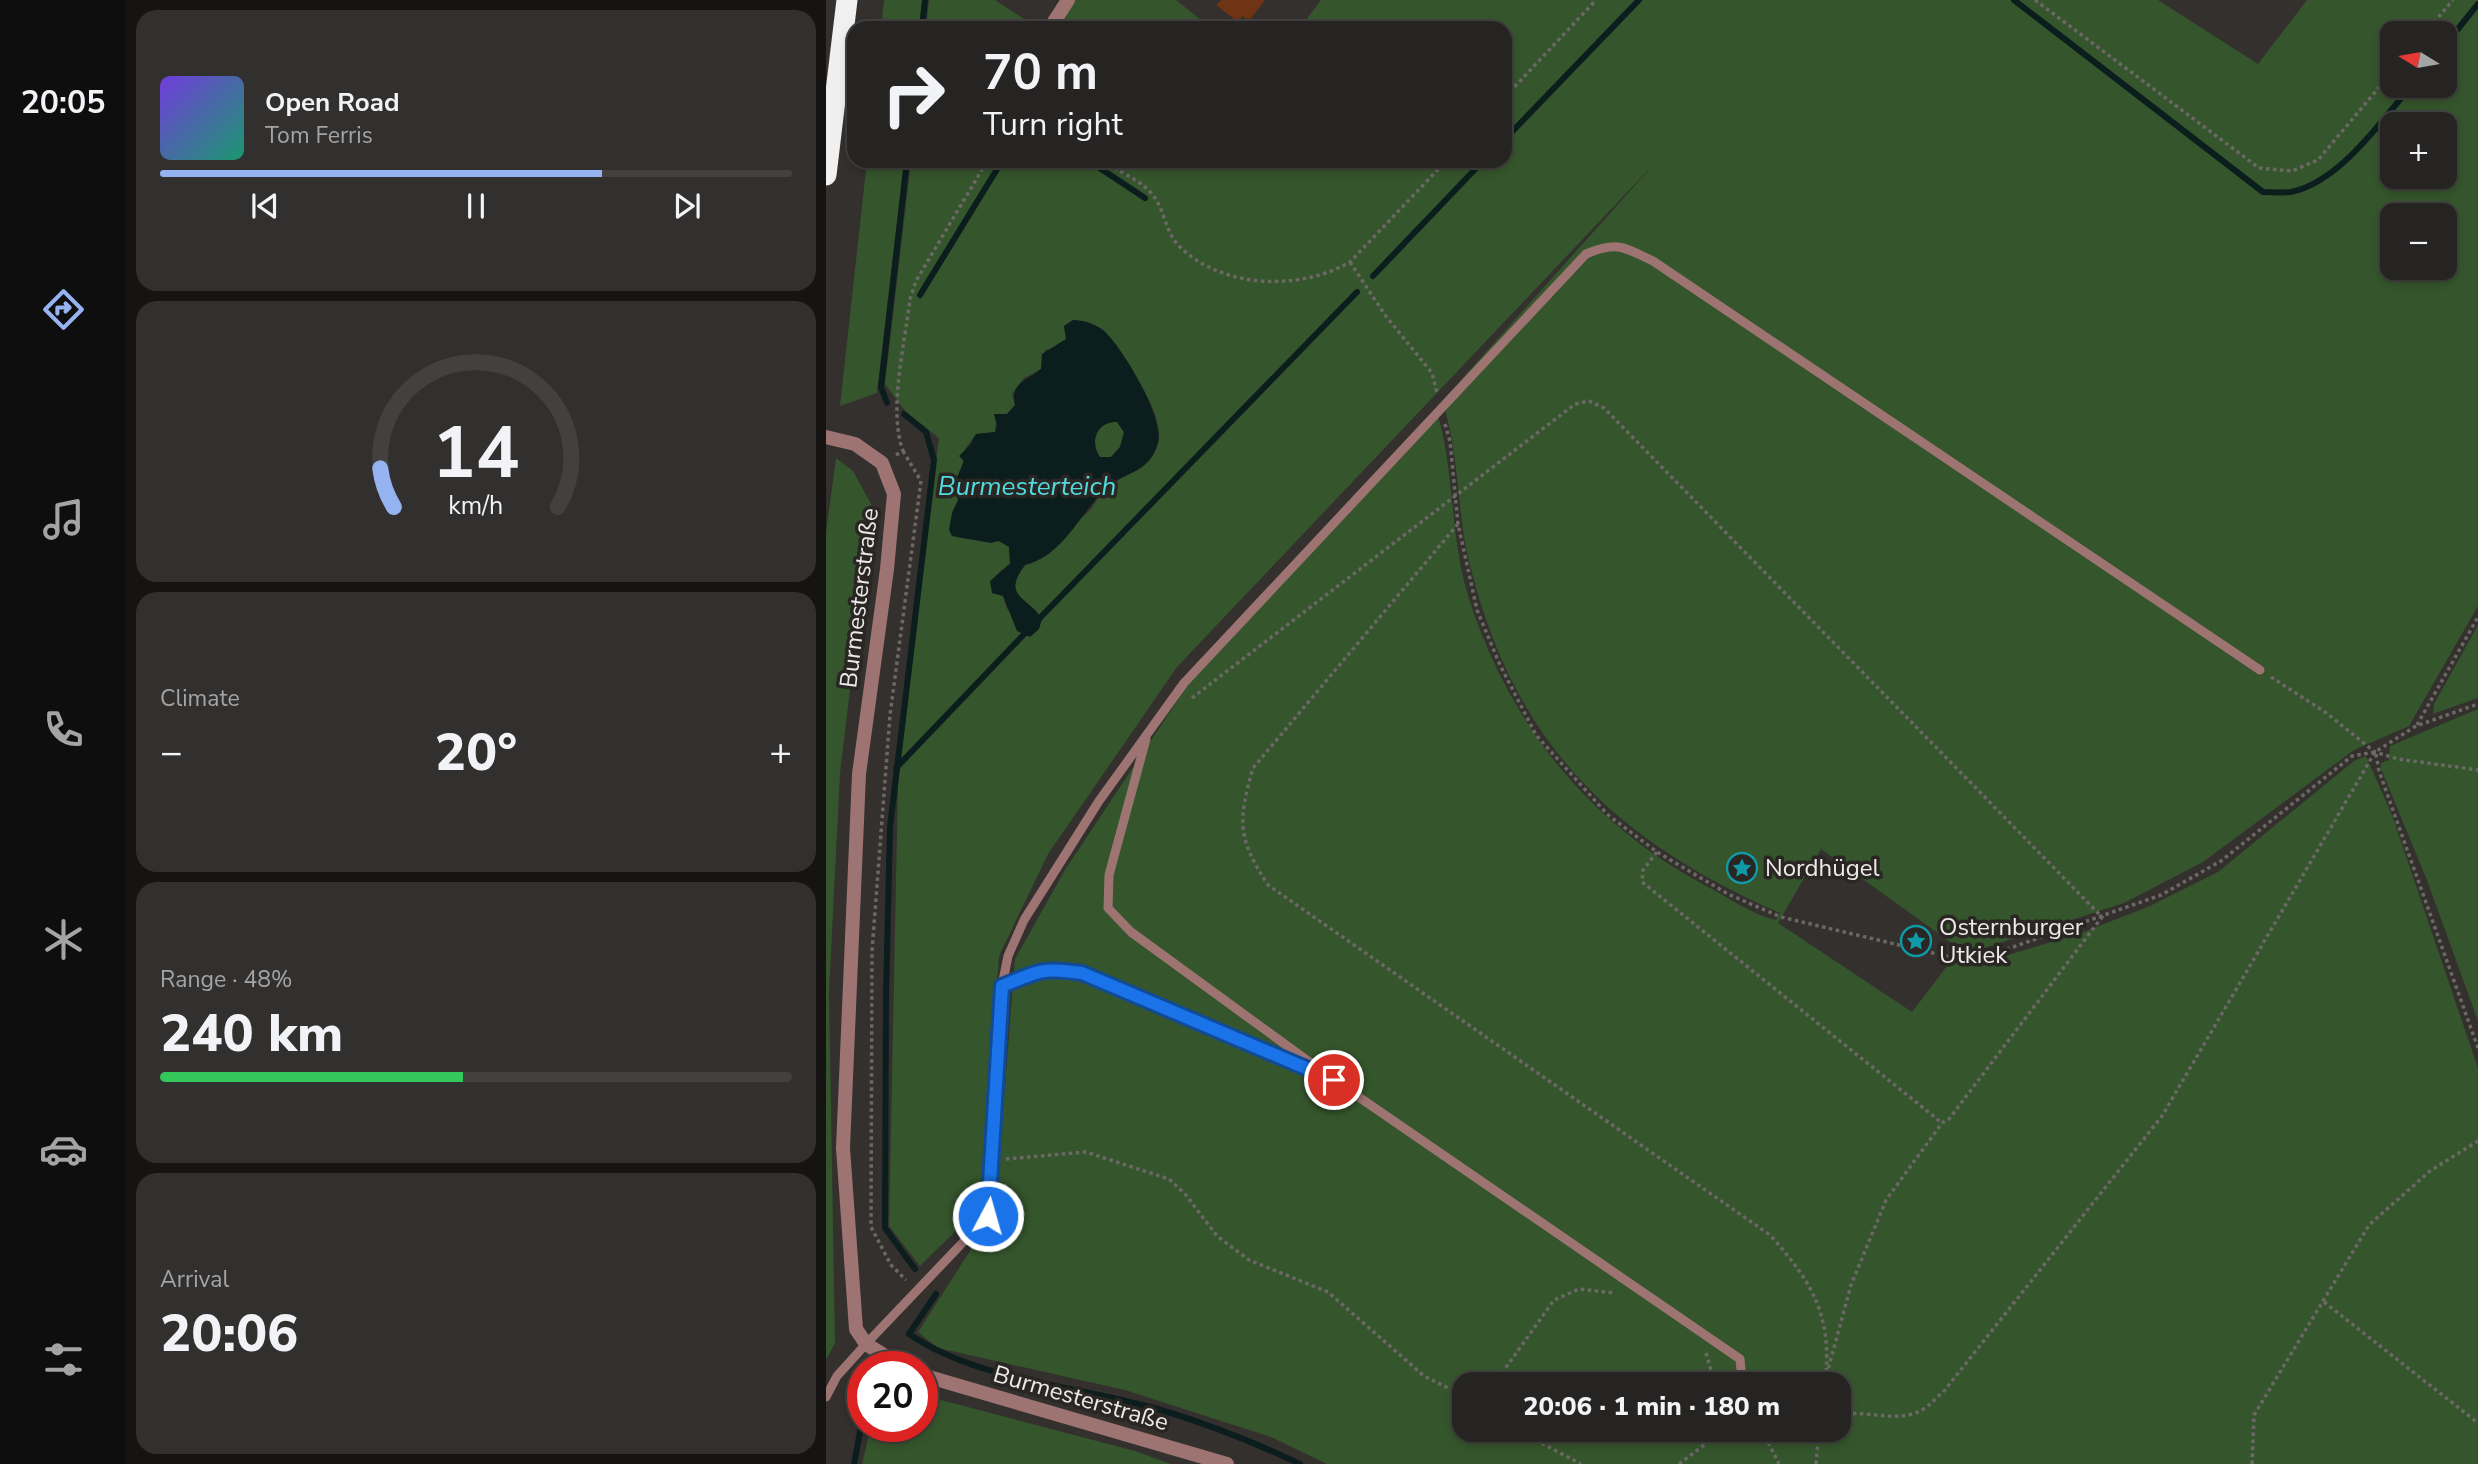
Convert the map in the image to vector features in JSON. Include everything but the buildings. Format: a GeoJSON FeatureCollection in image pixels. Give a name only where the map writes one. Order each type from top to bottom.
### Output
{"type":"FeatureCollection","features":[{"type":"Feature","properties":{"kind":"highway"},"geometry":{"type":"LineString","coordinates":[[826,175],[847,0]]}},
{"type":"Feature","properties":{"kind":"street"},"geometry":{"type":"LineString","coordinates":[[1056,21],[1069,0]]}},
{"type":"Feature","properties":{"kind":"street"},"geometry":{"type":"LineString","coordinates":[[826,437],[855,444],[882,463]]}},
{"type":"Feature","properties":{"kind":"street","name":"Burmesterstraße"},"geometry":{"type":"LineString","coordinates":[[866,1344],[856,1329],[853,1311],[843,1148],[859,774],[894,494],[882,463]]}},
{"type":"Feature","properties":{"kind":"street"},"geometry":{"type":"LineString","coordinates":[[866,1344],[877,1351]]}},
{"type":"Feature","properties":{"kind":"street","name":"Burmesterstraße"},"geometry":{"type":"LineString","coordinates":[[938,1380],[1227,1464]]}},
{"type":"Feature","properties":{"kind":"lane"},"geometry":{"type":"LineString","coordinates":[[826,1397],[837,1376],[988,1216],[994,1159],[1002,986],[1007,956],[1024,920],[1099,801],[1184,683],[1586,254],[1607,245],[1624,247],[1653,261],[2260,670]]}},
{"type":"Feature","properties":{"kind":"lane"},"geometry":{"type":"LineString","coordinates":[[1148,731],[1110,875],[1108,908],[1131,932],[1334,1080],[1740,1359],[1741,1372]]}},
{"type":"Feature","properties":{"kind":"lane"},"geometry":{"type":"LineString","coordinates":[[1002,986],[1047,968],[1082,973],[1334,1080]]}},
{"type":"Feature","properties":{"kind":"path"},"geometry":{"type":"LineString","coordinates":[[1512,90],[1596,0]]}},
{"type":"Feature","properties":{"kind":"path"},"geometry":{"type":"LineString","coordinates":[[2035,0],[2259,168],[2292,171],[2318,160],[2380,86]]}},
{"type":"Feature","properties":{"kind":"path"},"geometry":{"type":"LineString","coordinates":[[2435,21],[2453,0]]}},
{"type":"Feature","properties":{"kind":"path"},"geometry":{"type":"LineString","coordinates":[[916,1292],[891,1265],[871,1227],[873,951],[890,715],[921,481],[897,436],[897,415],[910,299],[916,281],[983,168]]}},
{"type":"Feature","properties":{"kind":"path"},"geometry":{"type":"LineString","coordinates":[[1113,168],[1149,190],[1177,244],[1214,270],[1237,278],[1272,282],[1331,273],[1350,262],[1439,168]]}},
{"type":"Feature","properties":{"kind":"path"},"geometry":{"type":"LineString","coordinates":[[1350,262],[1385,315],[1432,373]]}},
{"type":"Feature","properties":{"kind":"path"},"geometry":{"type":"LineString","coordinates":[[1182,706],[1575,404],[1589,401],[1604,408],[2102,917]]}},
{"type":"Feature","properties":{"kind":"path"},"geometry":{"type":"LineString","coordinates":[[1440,408],[1450,441],[1453,496],[1477,610],[1500,665],[1536,735],[1608,816],[1657,852],[1728,894],[1781,917],[1954,958],[1996,953],[2161,895],[2221,861],[2352,756],[2375,752],[2416,726],[2478,704]]}},
{"type":"Feature","properties":{"kind":"path"},"geometry":{"type":"LineString","coordinates":[[882,463],[903,451]]}},
{"type":"Feature","properties":{"kind":"path"},"geometry":{"type":"LineString","coordinates":[[1458,524],[1253,768],[1244,800],[1242,830],[1249,858],[1268,886],[1770,1235],[1801,1269],[1816,1296],[1824,1335],[1826,1372]]}},
{"type":"Feature","properties":{"kind":"path"},"geometry":{"type":"LineString","coordinates":[[2416,726],[2478,617]]}},
{"type":"Feature","properties":{"kind":"path"},"geometry":{"type":"LineString","coordinates":[[2260,670],[2325,712],[2375,752],[2398,759],[2478,770]]}},
{"type":"Feature","properties":{"kind":"path"},"geometry":{"type":"LineString","coordinates":[[2375,752],[2379,771],[2478,1048]]}},
{"type":"Feature","properties":{"kind":"path"},"geometry":{"type":"LineString","coordinates":[[1851,1412],[1896,1417],[1922,1410],[1944,1391],[2162,1116],[2375,752]]}},
{"type":"Feature","properties":{"kind":"path"},"geometry":{"type":"LineString","coordinates":[[1657,852],[1643,870],[1642,882],[1942,1123]]}},
{"type":"Feature","properties":{"kind":"path"},"geometry":{"type":"LineString","coordinates":[[1827,1372],[1851,1285],[1886,1200],[1942,1123],[1949,1119],[2102,917]]}},
{"type":"Feature","properties":{"kind":"path"},"geometry":{"type":"LineString","coordinates":[[2252,1464],[2254,1415],[2369,1225],[2430,1171],[2478,1141]]}},
{"type":"Feature","properties":{"kind":"path"},"geometry":{"type":"LineString","coordinates":[[994,1159],[1086,1153],[1169,1179],[1186,1195],[1217,1236],[1249,1261],[1328,1292],[1424,1376],[1452,1390]]}},
{"type":"Feature","properties":{"kind":"path"},"geometry":{"type":"LineString","coordinates":[[1503,1372],[1554,1300],[1579,1289],[1614,1292],[1626,1300]]}},
{"type":"Feature","properties":{"kind":"path"},"geometry":{"type":"LineString","coordinates":[[2324,1302],[2478,1423]]}},
{"type":"Feature","properties":{"kind":"path"},"geometry":{"type":"LineString","coordinates":[[1706,1352],[1712,1372]]}},
{"type":"Feature","properties":{"kind":"path"},"geometry":{"type":"LineString","coordinates":[[1540,1442],[1581,1464]]}},
{"type":"Feature","properties":{"kind":"path"},"geometry":{"type":"LineString","coordinates":[[1679,1464],[1708,1442]]}},
{"type":"Feature","properties":{"kind":"path"},"geometry":{"type":"LineString","coordinates":[[1768,1442],[1779,1464]]}},
{"type":"Feature","properties":{"kind":"path"},"geometry":{"type":"LineString","coordinates":[[1816,1464],[1818,1442]]}},
{"type":"Feature","properties":{"kind":"green space"},"geometry":{"type":"Polygon","coordinates":[[[884,0],[922,0],[920,21],[882,21],[884,0]]]}},
{"type":"Feature","properties":{"kind":"green space"},"geometry":{"type":"Polygon","coordinates":[[[929,0],[995,0],[1027,21],[927,21],[929,0]]]}},
{"type":"Feature","properties":{"kind":"green space"},"geometry":{"type":"Polygon","coordinates":[[[1068,0],[1176,0],[1202,21],[1054,21],[1068,0]]]}},
{"type":"Feature","properties":{"kind":"green space"},"geometry":{"type":"Polygon","coordinates":[[[1321,0],[2158,0],[2258,64],[2307,0],[2478,0],[2478,606],[2409,726],[2354,750],[2203,862],[2124,903],[1975,951],[1961,952],[1954,963],[1978,964],[2081,933],[2150,906],[2218,872],[2354,761],[2366,756],[2392,815],[2478,1068],[2478,1464],[1327,1464],[1271,1437],[1125,1390],[938,1348],[918,1332],[995,1212],[1015,959],[1065,870],[1187,686],[1655,163],[1177,667],[1048,854],[999,956],[981,1206],[920,1266],[889,1226],[898,783],[939,438],[906,412],[885,384],[910,168],[1512,168],[1512,21],[1305,21],[1321,0]],[[1074,320],[1064,326],[1066,339],[1057,347],[1045,350],[1041,369],[1024,378],[1012,394],[1015,405],[1007,415],[1002,414],[996,422],[995,432],[976,434],[965,449],[961,472],[954,484],[958,500],[952,513],[959,538],[999,541],[1009,547],[1010,563],[995,576],[993,593],[1003,596],[1007,609],[1038,612],[1016,594],[1016,581],[1022,570],[1044,547],[1089,511],[1105,490],[1145,465],[1152,458],[1159,437],[1149,399],[1110,338],[1105,332],[1074,320]],[[1445,410],[1438,416],[1459,553],[1469,599],[1486,646],[1532,730],[1560,768],[1592,803],[1628,834],[1667,863],[1710,888],[1751,911],[1776,920],[1780,913],[1720,884],[1666,852],[1618,816],[1577,776],[1541,731],[1511,679],[1487,622],[1468,557],[1453,446],[1445,410]],[[1821,849],[1778,923],[1912,1012],[1960,949],[1821,849]]]}},
{"type":"Feature","properties":{"kind":"green space"},"geometry":{"type":"Polygon","coordinates":[[[866,168],[903,168],[877,393],[840,406],[866,168]]]}},
{"type":"Feature","properties":{"kind":"green space"},"geometry":{"type":"Polygon","coordinates":[[[1117,422],[1124,432],[1120,447],[1111,457],[1100,457],[1095,445],[1097,433],[1104,425],[1117,422]]]}},
{"type":"Feature","properties":{"kind":"green space"},"geometry":{"type":"Polygon","coordinates":[[[836,458],[853,471],[872,506],[840,773],[829,992],[835,1343],[826,1360],[826,533],[836,458]]]}},
{"type":"Feature","properties":{"kind":"green space"},"geometry":{"type":"Polygon","coordinates":[[[2478,625],[2478,698],[2433,714],[2434,704],[2478,625]]]}},
{"type":"Feature","properties":{"kind":"green space"},"geometry":{"type":"Polygon","coordinates":[[[2478,709],[2478,1021],[2427,880],[2381,769],[2381,763],[2389,760],[2390,746],[2478,709]]]}},
{"type":"Feature","properties":{"kind":"green space"},"geometry":{"type":"Polygon","coordinates":[[[938,1399],[1135,1451],[1171,1464],[862,1464],[867,1442],[938,1442],[938,1399]]]}},
{"type":"Feature","properties":{"kind":"water","name":"Burmesterteich"},"geometry":{"type":"Polygon","coordinates":[[[1073,320],[1093,324],[1111,338],[1131,366],[1149,401],[1155,417],[1158,443],[1148,462],[1104,490],[1060,544],[1038,560],[1025,565],[1018,576],[1016,590],[1042,619],[1039,629],[1030,637],[1017,631],[1003,596],[992,593],[990,581],[1010,564],[1009,547],[999,541],[991,543],[952,536],[949,530],[958,500],[954,484],[964,461],[959,456],[976,434],[995,432],[997,426],[994,414],[1007,414],[1015,405],[1017,387],[1041,369],[1042,354],[1066,339],[1064,326],[1073,320]],[[1117,422],[1104,425],[1100,429],[1095,445],[1100,457],[1111,457],[1120,447],[1124,432],[1117,422]]]}},
{"type":"Feature","properties":{"kind":"waterway"},"geometry":{"type":"LineString","coordinates":[[923,21],[925,0]]}},
{"type":"Feature","properties":{"kind":"waterway"},"geometry":{"type":"LineString","coordinates":[[1512,132],[1639,0]]}},
{"type":"Feature","properties":{"kind":"waterway"},"geometry":{"type":"LineString","coordinates":[[2014,0],[2263,192],[2291,192],[2326,176],[2358,149],[2401,98]]}},
{"type":"Feature","properties":{"kind":"waterway"},"geometry":{"type":"LineString","coordinates":[[2457,30],[2478,4]]}},
{"type":"Feature","properties":{"kind":"waterway"},"geometry":{"type":"LineString","coordinates":[[887,403],[881,387],[906,168]]}},
{"type":"Feature","properties":{"kind":"waterway"},"geometry":{"type":"LineString","coordinates":[[920,295],[998,168]]}},
{"type":"Feature","properties":{"kind":"waterway"},"geometry":{"type":"LineString","coordinates":[[1100,168],[1145,198]]}},
{"type":"Feature","properties":{"kind":"waterway"},"geometry":{"type":"LineString","coordinates":[[1373,276],[1476,168]]}},
{"type":"Feature","properties":{"kind":"waterway"},"geometry":{"type":"LineString","coordinates":[[1036,622],[1357,292]]}},
{"type":"Feature","properties":{"kind":"waterway"},"geometry":{"type":"LineString","coordinates":[[904,414],[926,432],[934,460],[890,827],[885,1228],[915,1269]]}},
{"type":"Feature","properties":{"kind":"waterway"},"geometry":{"type":"LineString","coordinates":[[896,768],[1029,629]]}},
{"type":"Feature","properties":{"kind":"waterway"},"geometry":{"type":"LineString","coordinates":[[936,1294],[909,1334],[934,1349],[961,1361],[1018,1378],[1175,1414],[1300,1464]]}},
{"type":"Feature","properties":{"kind":"waterway"},"geometry":{"type":"LineString","coordinates":[[854,1464],[858,1442]]}},
{"type":"Feature","properties":{"kind":"place","name":"Nordhügel"},"geometry":{"type":"Point","coordinates":[1742,868]}},
{"type":"Feature","properties":{"kind":"place","name":"Osternburger Utkiek"},"geometry":{"type":"Point","coordinates":[1916,941]}},
{"type":"Feature","properties":{"kind":"route"},"geometry":{"type":"LineString","coordinates":[[988,1216],[994,1159],[1002,986],[1024,977],[1047,968],[1082,973],[1269,1055],[1334,1080]]}}]}
